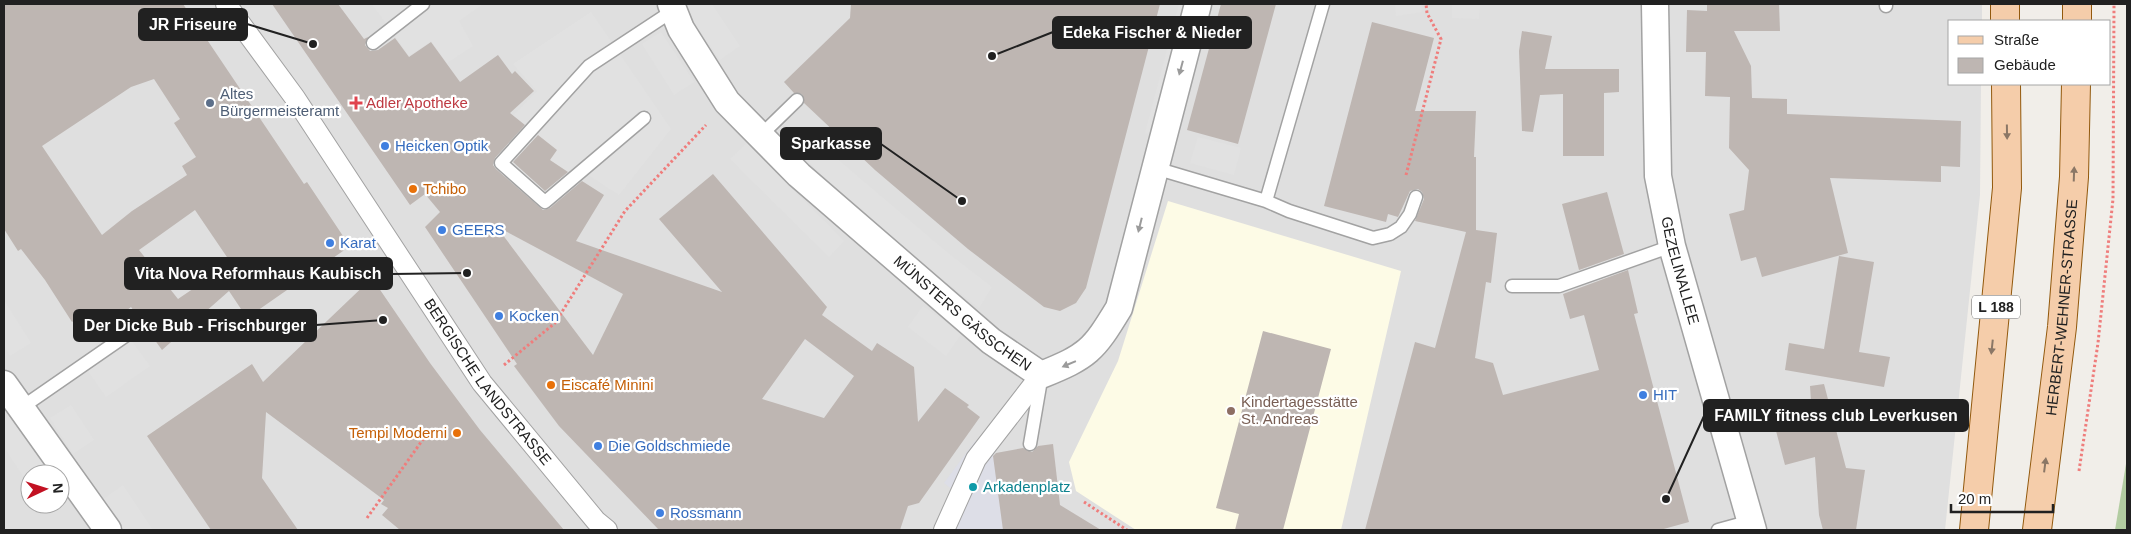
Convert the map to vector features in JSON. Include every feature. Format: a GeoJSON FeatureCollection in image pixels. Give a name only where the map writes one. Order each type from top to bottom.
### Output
{"type":"FeatureCollection","features":[{"type":"Feature","properties":{"kind":"main road"},"geometry":{"type":"LineString","coordinates":[[2005,4],[2006,20]]}},
{"type":"Feature","properties":{"kind":"main road"},"geometry":{"type":"LineString","coordinates":[[2077,4],[2077,20]]}},
{"type":"Feature","properties":{"kind":"main road","name":"L 188"},"geometry":{"type":"LineString","coordinates":[[1974,530],[2008,188],[2006,85]]}},
{"type":"Feature","properties":{"kind":"main road","name":"HERBERT-WEHNER-STRASSE"},"geometry":{"type":"LineString","coordinates":[[2037,530],[2062,327],[2074,177],[2076,85]]}},
{"type":"Feature","properties":{"kind":"street","name":"BERGISCHE LANDSTRASSE"},"geometry":{"type":"LineString","coordinates":[[226,4],[295,98],[482,383],[525,437],[607,530]]}},
{"type":"Feature","properties":{"kind":"street","name":"MÜNSTERS GÄSSCHEN"},"geometry":{"type":"LineString","coordinates":[[672,7],[681,29],[726,102],[799,175],[991,341],[1041,375],[1076,361],[1098,343],[1119,308],[1198,4]]}},
{"type":"Feature","properties":{"kind":"street","name":"GEZELINALLEE"},"geometry":{"type":"LineString","coordinates":[[1655,4],[1656,166],[1672,246],[1752,526]]}},
{"type":"Feature","properties":{"kind":"street"},"geometry":{"type":"LineString","coordinates":[[944,530],[976,459],[1041,375]]}},
{"type":"Feature","properties":{"kind":"street"},"geometry":{"type":"LineString","coordinates":[[4,384],[108,530]]}},
{"type":"Feature","properties":{"kind":"lane"},"geometry":{"type":"LineString","coordinates":[[373,43],[423,4]]}},
{"type":"Feature","properties":{"kind":"lane"},"geometry":{"type":"LineString","coordinates":[[1266,201],[1323,4]]}},
{"type":"Feature","properties":{"kind":"lane"},"geometry":{"type":"LineString","coordinates":[[644,118],[545,202],[501,163],[590,66],[672,7]]}},
{"type":"Feature","properties":{"kind":"lane"},"geometry":{"type":"LineString","coordinates":[[760,136],[797,100]]}},
{"type":"Feature","properties":{"kind":"lane"},"geometry":{"type":"LineString","coordinates":[[1155,168],[1266,201],[1289,211],[1373,238],[1390,234],[1401,227],[1410,214],[1416,197]]}},
{"type":"Feature","properties":{"kind":"lane"},"geometry":{"type":"LineString","coordinates":[[1512,286],[1559,286],[1672,246]]}},
{"type":"Feature","properties":{"kind":"lane"},"geometry":{"type":"LineString","coordinates":[[20,408],[128,334]]}},
{"type":"Feature","properties":{"kind":"lane"},"geometry":{"type":"LineString","coordinates":[[1030,444],[1041,375]]}},
{"type":"Feature","properties":{"kind":"lane"},"geometry":{"type":"LineString","coordinates":[[1718,530],[1752,526]]}},
{"type":"Feature","properties":{"kind":"path"},"geometry":{"type":"LineString","coordinates":[[1404,182],[1441,39],[1427,13],[1426,4]]}},
{"type":"Feature","properties":{"kind":"path"},"geometry":{"type":"LineString","coordinates":[[482,383],[555,323],[625,210],[726,102]]}},
{"type":"Feature","properties":{"kind":"path"},"geometry":{"type":"LineString","coordinates":[[367,518],[424,438]]}},
{"type":"Feature","properties":{"kind":"path"},"geometry":{"type":"LineString","coordinates":[[1084,502],[1127,530]]}},
{"type":"Feature","properties":{"kind":"shaded area"},"geometry":{"type":"Polygon","coordinates":[[[4,4],[1982,4],[1982,20],[1948,20],[1948,85],[1981,85],[1980,195],[1945,530],[4,530],[4,4]]]}},
{"type":"Feature","properties":{"kind":"shaded area"},"geometry":{"type":"Polygon","coordinates":[[[372,4],[483,4],[459,21],[473,46],[447,63],[431,41],[409,56],[372,4]]]}},
{"type":"Feature","properties":{"kind":"shaded area"},"geometry":{"type":"Polygon","coordinates":[[[681,4],[712,4],[740,46],[720,60],[681,4]]]}},
{"type":"Feature","properties":{"kind":"shaded area"},"geometry":{"type":"Polygon","coordinates":[[[1179,4],[1191,4],[1156,136],[1145,133],[1179,4]]]}},
{"type":"Feature","properties":{"kind":"shaded area"},"geometry":{"type":"Polygon","coordinates":[[[1395,4],[1421,4],[1422,12],[1396,16],[1395,4]]]}},
{"type":"Feature","properties":{"kind":"shaded area"},"geometry":{"type":"Polygon","coordinates":[[[1452,4],[1480,4],[1479,19],[1452,18],[1452,4]]]}},
{"type":"Feature","properties":{"kind":"shaded area"},"geometry":{"type":"Polygon","coordinates":[[[591,12],[671,129],[619,195],[588,175],[554,225],[477,153],[537,91],[513,64],[591,12]]]}},
{"type":"Feature","properties":{"kind":"shaded area"},"geometry":{"type":"Polygon","coordinates":[[[661,32],[694,82],[674,95],[642,44],[661,32]]]}},
{"type":"Feature","properties":{"kind":"shaded area"},"geometry":{"type":"Polygon","coordinates":[[[1198,137],[1241,148],[1234,175],[1190,163],[1198,137]]]}},
{"type":"Feature","properties":{"kind":"shaded area"},"geometry":{"type":"Polygon","coordinates":[[[747,143],[844,241],[829,257],[730,159],[747,143]]]}},
{"type":"Feature","properties":{"kind":"shaded area"},"geometry":{"type":"Polygon","coordinates":[[[822,146],[948,253],[992,287],[979,308],[869,222],[809,162],[822,146]]]}},
{"type":"Feature","properties":{"kind":"shaded area","name":"Kindertagesstätte St. Andreas"},"geometry":{"type":"Polygon","coordinates":[[[1168,201],[1401,271],[1341,530],[1136,530],[1076,491],[1069,462],[1118,361],[1168,201]]]}},
{"type":"Feature","properties":{"kind":"shaded area"},"geometry":{"type":"Polygon","coordinates":[[[4,300],[31,343],[10,356],[4,346],[4,300]]]}},
{"type":"Feature","properties":{"kind":"shaded area"},"geometry":{"type":"Polygon","coordinates":[[[923,306],[962,333],[946,356],[908,327],[923,306]]]}},
{"type":"Feature","properties":{"kind":"shaded area"},"geometry":{"type":"Polygon","coordinates":[[[131,340],[150,366],[106,397],[88,371],[131,340]]]}},
{"type":"Feature","properties":{"kind":"shaded area"},"geometry":{"type":"Polygon","coordinates":[[[4,401],[45,464],[20,464],[20,472],[4,447],[4,401]]]}},
{"type":"Feature","properties":{"kind":"shaded area"},"geometry":{"type":"Polygon","coordinates":[[[71,405],[94,440],[73,454],[50,418],[71,405]]]}},
{"type":"Feature","properties":{"kind":"shaded area","name":"Arkadenplatz"},"geometry":{"type":"Polygon","coordinates":[[[975,441],[993,453],[1003,530],[933,530],[954,491],[944,483],[975,441]]]}},
{"type":"Feature","properties":{"kind":"shaded area"},"geometry":{"type":"Polygon","coordinates":[[[123,485],[153,530],[124,530],[103,499],[123,485]]]}},
{"type":"Feature","properties":{"kind":"green space"},"geometry":{"type":"Polygon","coordinates":[[[2127,458],[2127,530],[2115,530],[2127,458]]]}},
{"type":"Feature","properties":{"kind":"building"},"geometry":{"type":"Polygon","coordinates":[[[4,4],[183,4],[304,184],[307,182],[347,242],[343,251],[247,318],[229,291],[162,350],[131,307],[90,339],[75,320],[72,322],[45,280],[21,249],[18,251],[4,229],[4,4]],[[154,79],[131,87],[42,146],[102,235],[132,211],[187,175],[182,166],[196,157],[174,123],[180,119],[154,79]],[[195,210],[139,250],[178,299],[231,263],[195,210]]]}},
{"type":"Feature","properties":{"kind":"building"},"geometry":{"type":"Polygon","coordinates":[[[272,4],[338,4],[364,39],[368,37],[365,45],[370,51],[378,50],[395,38],[409,57],[431,42],[460,82],[498,55],[512,74],[515,71],[534,91],[510,113],[525,125],[495,158],[493,165],[496,169],[543,210],[550,208],[582,181],[604,195],[576,241],[722,292],[659,219],[713,174],[827,307],[822,315],[872,351],[877,343],[914,367],[918,422],[945,388],[969,405],[967,407],[980,417],[919,503],[908,506],[900,530],[659,530],[559,426],[514,366],[517,364],[425,227],[440,212],[425,194],[410,205],[272,4]],[[496,226],[593,355],[623,294],[496,226]],[[805,339],[762,399],[824,418],[854,376],[805,339]]]}},
{"type":"Feature","properties":{"kind":"building"},"geometry":{"type":"Polygon","coordinates":[[[851,4],[1160,4],[1086,288],[1076,303],[1060,311],[1044,307],[968,249],[875,170],[804,103],[802,94],[794,93],[784,82],[850,18],[851,4]]]}},
{"type":"Feature","properties":{"kind":"building"},"geometry":{"type":"Polygon","coordinates":[[[1221,4],[1276,4],[1238,144],[1187,130],[1221,4]]]}},
{"type":"Feature","properties":{"kind":"building"},"geometry":{"type":"Polygon","coordinates":[[[1707,4],[1779,4],[1780,31],[1734,31],[1751,66],[1752,98],[1787,99],[1787,114],[1961,121],[1960,167],[1941,166],[1941,182],[1830,178],[1848,253],[1762,277],[1756,257],[1741,261],[1729,214],[1744,210],[1749,170],[1729,148],[1730,97],[1705,96],[1706,52],[1686,52],[1687,10],[1707,11],[1707,4]]]}},
{"type":"Feature","properties":{"kind":"building"},"geometry":{"type":"Polygon","coordinates":[[[1372,22],[1434,38],[1415,111],[1476,111],[1474,157],[1476,157],[1476,230],[1497,233],[1491,283],[1486,282],[1475,358],[1493,363],[1503,395],[1599,370],[1584,315],[1570,319],[1563,294],[1628,270],[1638,313],[1634,314],[1689,522],[1660,530],[1365,530],[1415,342],[1435,348],[1466,232],[1415,221],[1424,199],[1422,192],[1418,189],[1410,191],[1398,217],[1388,214],[1386,222],[1324,206],[1372,22]]]}},
{"type":"Feature","properties":{"kind":"building"},"geometry":{"type":"Polygon","coordinates":[[[1522,31],[1552,36],[1545,69],[1619,69],[1619,92],[1604,93],[1604,156],[1563,156],[1563,94],[1540,95],[1533,132],[1522,131],[1519,51],[1522,31]]]}},
{"type":"Feature","properties":{"kind":"building"},"geometry":{"type":"Polygon","coordinates":[[[538,135],[557,150],[550,160],[568,172],[545,191],[513,162],[538,135]]]}},
{"type":"Feature","properties":{"kind":"building"},"geometry":{"type":"Polygon","coordinates":[[[1607,192],[1624,254],[1579,270],[1562,204],[1607,192]]]}},
{"type":"Feature","properties":{"kind":"building"},"geometry":{"type":"Polygon","coordinates":[[[1839,256],[1874,262],[1859,352],[1890,357],[1884,387],[1785,370],[1789,343],[1824,349],[1839,256]]]}},
{"type":"Feature","properties":{"kind":"building"},"geometry":{"type":"Polygon","coordinates":[[[372,278],[430,363],[480,430],[564,530],[400,530],[382,515],[388,508],[381,504],[384,500],[266,412],[262,478],[298,530],[211,530],[147,436],[252,364],[263,382],[372,278]]]}},
{"type":"Feature","properties":{"kind":"building"},"geometry":{"type":"Polygon","coordinates":[[[1263,331],[1331,349],[1283,530],[1235,530],[1239,514],[1216,508],[1263,331]]]}},
{"type":"Feature","properties":{"kind":"building"},"geometry":{"type":"Polygon","coordinates":[[[1824,384],[1846,468],[1865,470],[1856,530],[1823,530],[1819,515],[1815,457],[1785,465],[1775,427],[1812,417],[1810,386],[1824,384]]]}},
{"type":"Feature","properties":{"kind":"building"},"geometry":{"type":"Polygon","coordinates":[[[1053,444],[1060,505],[1101,530],[1003,530],[993,456],[996,453],[1023,448],[1032,452],[1038,446],[1053,444]]]}},
{"type":"Feature","properties":{"kind":"place","name":"JR Friseure"},"geometry":{"type":"Point","coordinates":[313,44]}},
{"type":"Feature","properties":{"kind":"place","name":"Edeka Fischer & Nieder"},"geometry":{"type":"Point","coordinates":[992,56]}},
{"type":"Feature","properties":{"kind":"place","name":"Altes Bürgermeisteramt"},"geometry":{"type":"Point","coordinates":[210,103]}},
{"type":"Feature","properties":{"kind":"place","name":"Adler Apotheke"},"geometry":{"type":"Point","coordinates":[356,103]}},
{"type":"Feature","properties":{"kind":"place","name":"Heicken Optik"},"geometry":{"type":"Point","coordinates":[385,146]}},
{"type":"Feature","properties":{"kind":"place","name":"Tchibo"},"geometry":{"type":"Point","coordinates":[413,189]}},
{"type":"Feature","properties":{"kind":"place","name":"Sparkasse"},"geometry":{"type":"Point","coordinates":[962,201]}},
{"type":"Feature","properties":{"kind":"place","name":"GEERS"},"geometry":{"type":"Point","coordinates":[442,230]}},
{"type":"Feature","properties":{"kind":"place","name":"Karat"},"geometry":{"type":"Point","coordinates":[330,243]}},
{"type":"Feature","properties":{"kind":"place","name":"Vita Nova Reformhaus Kaubisch"},"geometry":{"type":"Point","coordinates":[467,273]}},
{"type":"Feature","properties":{"kind":"place","name":"Kocken"},"geometry":{"type":"Point","coordinates":[499,316]}},
{"type":"Feature","properties":{"kind":"place","name":"Der Dicke Bub - Frischburger"},"geometry":{"type":"Point","coordinates":[383,320]}},
{"type":"Feature","properties":{"kind":"place","name":"Eiscafé Minini"},"geometry":{"type":"Point","coordinates":[551,385]}},
{"type":"Feature","properties":{"kind":"place","name":"HIT"},"geometry":{"type":"Point","coordinates":[1643,395]}},
{"type":"Feature","properties":{"kind":"place","name":"Kindertagesstätte St. Andreas"},"geometry":{"type":"Point","coordinates":[1231,411]}},
{"type":"Feature","properties":{"kind":"place","name":"Tempi Moderni"},"geometry":{"type":"Point","coordinates":[457,433]}},
{"type":"Feature","properties":{"kind":"place","name":"Die Goldschmiede"},"geometry":{"type":"Point","coordinates":[598,446]}},
{"type":"Feature","properties":{"kind":"place","name":"Arkadenplatz"},"geometry":{"type":"Point","coordinates":[973,487]}},
{"type":"Feature","properties":{"kind":"place","name":"FAMILY fitness club Leverkusen"},"geometry":{"type":"Point","coordinates":[1666,499]}},
{"type":"Feature","properties":{"kind":"place","name":"Rossmann"},"geometry":{"type":"Point","coordinates":[660,513]}}]}
